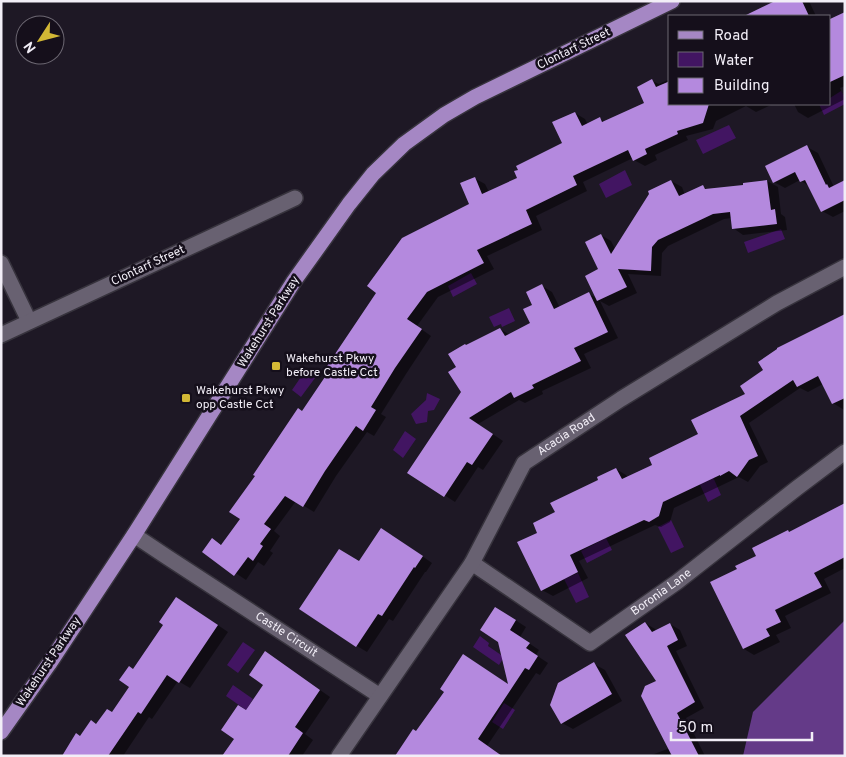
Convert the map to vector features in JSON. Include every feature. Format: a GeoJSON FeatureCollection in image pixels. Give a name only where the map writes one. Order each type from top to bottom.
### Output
{"type":"FeatureCollection","features":[{"type":"Feature","properties":{"kind":"main road","name":"Clontarf Street"},"geometry":{"type":"LineString","coordinates":[[475,97],[672,1]]}},
{"type":"Feature","properties":{"kind":"main road","name":"Wakehurst Parkway"},"geometry":{"type":"LineString","coordinates":[[1,732],[49,664],[134,535],[294,281],[349,204],[373,174],[404,144],[444,115],[475,97]]}},
{"type":"Feature","properties":{"kind":"street","name":"Clontarf Street"},"geometry":{"type":"LineString","coordinates":[[1,335],[295,198]]}},
{"type":"Feature","properties":{"kind":"street"},"geometry":{"type":"LineString","coordinates":[[1,263],[29,321]]}},
{"type":"Feature","properties":{"kind":"street","name":"Acacia Road"},"geometry":{"type":"LineString","coordinates":[[380,696],[472,563],[524,463],[621,399],[778,303],[845,267]]}},
{"type":"Feature","properties":{"kind":"street","name":"Boronia Lane"},"geometry":{"type":"LineString","coordinates":[[472,563],[590,643],[676,582],[845,452]]}},
{"type":"Feature","properties":{"kind":"street","name":"Castle Circuit"},"geometry":{"type":"LineString","coordinates":[[134,535],[380,696]]}},
{"type":"Feature","properties":{"kind":"street"},"geometry":{"type":"LineString","coordinates":[[339,756],[380,696]]}},
{"type":"Feature","properties":{"kind":"shaded area"},"geometry":{"type":"Polygon","coordinates":[[[845,620],[845,756],[743,756],[753,712],[845,620]]]}},
{"type":"Feature","properties":{"kind":"water"},"geometry":{"type":"Polygon","coordinates":[[[841,91],[845,98],[845,104],[824,115],[819,105],[831,105],[831,97],[841,91]]]}},
{"type":"Feature","properties":{"kind":"water"},"geometry":{"type":"Polygon","coordinates":[[[729,125],[736,138],[703,154],[696,140],[729,125]]]}},
{"type":"Feature","properties":{"kind":"water"},"geometry":{"type":"Polygon","coordinates":[[[625,170],[632,185],[606,198],[599,184],[625,170]]]}},
{"type":"Feature","properties":{"kind":"water"},"geometry":{"type":"Polygon","coordinates":[[[781,229],[785,239],[748,253],[744,242],[781,229]]]}},
{"type":"Feature","properties":{"kind":"water"},"geometry":{"type":"Polygon","coordinates":[[[471,273],[477,284],[453,297],[448,286],[471,273]]]}},
{"type":"Feature","properties":{"kind":"water"},"geometry":{"type":"Polygon","coordinates":[[[509,308],[515,321],[502,327],[501,324],[494,327],[489,317],[509,308]]]}},
{"type":"Feature","properties":{"kind":"water"},"geometry":{"type":"Polygon","coordinates":[[[305,371],[315,378],[301,397],[292,390],[305,371]]]}},
{"type":"Feature","properties":{"kind":"water"},"geometry":{"type":"Polygon","coordinates":[[[427,393],[440,399],[434,410],[428,411],[427,422],[416,424],[411,414],[426,400],[427,393]]]}},
{"type":"Feature","properties":{"kind":"water"},"geometry":{"type":"Polygon","coordinates":[[[405,431],[416,439],[403,458],[393,450],[405,431]]]}},
{"type":"Feature","properties":{"kind":"water"},"geometry":{"type":"Polygon","coordinates":[[[709,468],[721,495],[708,502],[695,474],[709,468]]]}},
{"type":"Feature","properties":{"kind":"water"},"geometry":{"type":"Polygon","coordinates":[[[671,520],[684,547],[671,553],[658,527],[671,520]]]}},
{"type":"Feature","properties":{"kind":"water"},"geometry":{"type":"Polygon","coordinates":[[[606,538],[612,550],[587,563],[581,551],[606,538]]]}},
{"type":"Feature","properties":{"kind":"water"},"geometry":{"type":"Polygon","coordinates":[[[578,573],[589,597],[576,603],[564,579],[578,573]]]}},
{"type":"Feature","properties":{"kind":"water"},"geometry":{"type":"Polygon","coordinates":[[[480,636],[489,643],[488,646],[504,657],[499,665],[473,647],[480,636]]]}},
{"type":"Feature","properties":{"kind":"water"},"geometry":{"type":"Polygon","coordinates":[[[243,642],[255,650],[238,673],[227,665],[243,642]]]}},
{"type":"Feature","properties":{"kind":"water"},"geometry":{"type":"Polygon","coordinates":[[[233,685],[253,699],[246,710],[226,696],[233,685]]]}},
{"type":"Feature","properties":{"kind":"water"},"geometry":{"type":"Polygon","coordinates":[[[504,703],[515,710],[503,729],[492,722],[504,703]]]}},
{"type":"Feature","properties":{"kind":"building"},"geometry":{"type":"Polygon","coordinates":[[[775,1],[802,1],[809,15],[746,15],[775,1]]]}},
{"type":"Feature","properties":{"kind":"building"},"geometry":{"type":"Polygon","coordinates":[[[845,12],[845,75],[831,82],[831,19],[845,12]]]}},
{"type":"Feature","properties":{"kind":"building"},"geometry":{"type":"Polygon","coordinates":[[[652,79],[656,87],[668,82],[668,105],[709,105],[703,123],[677,131],[678,134],[645,149],[647,154],[633,161],[628,150],[573,176],[577,185],[526,210],[532,224],[477,250],[484,263],[427,292],[407,319],[422,329],[371,407],[376,410],[363,431],[356,426],[303,507],[285,496],[264,524],[271,529],[260,544],[263,546],[253,561],[248,557],[234,576],[202,552],[212,538],[221,545],[240,519],[229,512],[255,476],[253,475],[298,408],[302,411],[331,368],[327,366],[376,293],[367,286],[402,238],[469,204],[460,183],[475,177],[482,194],[517,178],[514,171],[518,170],[516,166],[562,143],[552,122],[575,112],[582,126],[600,117],[602,122],[644,103],[637,87],[652,79]]]}},
{"type":"Feature","properties":{"kind":"building"},"geometry":{"type":"Polygon","coordinates":[[[807,145],[829,188],[845,180],[845,200],[821,212],[805,180],[800,182],[795,172],[773,183],[765,166],[807,145]]]}},
{"type":"Feature","properties":{"kind":"building"},"geometry":{"type":"Polygon","coordinates":[[[671,180],[679,196],[703,185],[705,189],[743,185],[743,183],[767,180],[771,210],[775,209],[777,224],[732,229],[730,212],[713,214],[658,240],[652,247],[651,271],[618,269],[627,287],[597,301],[585,276],[598,269],[585,242],[601,234],[611,254],[649,194],[648,191],[671,180]]]}},
{"type":"Feature","properties":{"kind":"building"},"geometry":{"type":"Polygon","coordinates":[[[542,284],[554,309],[589,292],[608,332],[574,348],[581,361],[532,385],[534,388],[514,398],[511,392],[469,418],[493,434],[472,465],[467,462],[444,497],[407,473],[461,392],[448,372],[456,367],[448,354],[500,328],[505,336],[530,323],[523,309],[532,305],[526,292],[542,284]]]}},
{"type":"Feature","properties":{"kind":"building"},"geometry":{"type":"Polygon","coordinates":[[[845,314],[845,398],[832,404],[818,376],[797,387],[793,380],[740,416],[758,456],[749,460],[737,477],[729,471],[720,475],[663,502],[659,516],[649,522],[644,520],[570,555],[578,572],[541,591],[517,542],[537,533],[533,523],[555,512],[550,503],[598,480],[597,477],[616,468],[622,479],[652,465],[649,458],[698,434],[691,420],[745,394],[740,386],[763,370],[758,362],[777,348],[845,314]]]}},
{"type":"Feature","properties":{"kind":"building"},"geometry":{"type":"Polygon","coordinates":[[[845,503],[845,557],[814,573],[822,587],[775,610],[781,622],[766,629],[770,636],[743,649],[710,582],[737,569],[735,566],[756,556],[752,548],[788,530],[789,532],[845,503]]]}},
{"type":"Feature","properties":{"kind":"building"},"geometry":{"type":"Polygon","coordinates":[[[381,528],[423,556],[382,616],[378,614],[356,647],[299,609],[339,549],[359,561],[381,528]]]}},
{"type":"Feature","properties":{"kind":"building"},"geometry":{"type":"Polygon","coordinates":[[[176,597],[218,625],[179,683],[167,675],[141,714],[138,712],[108,756],[62,756],[76,733],[80,736],[91,720],[96,724],[107,709],[112,712],[129,687],[119,680],[129,666],[133,669],[163,625],[159,622],[176,597]]]}},
{"type":"Feature","properties":{"kind":"building"},"geometry":{"type":"Polygon","coordinates":[[[495,607],[516,620],[510,630],[530,643],[526,648],[538,656],[529,670],[525,668],[478,739],[502,756],[395,756],[413,729],[416,731],[444,692],[440,689],[463,654],[508,684],[498,642],[480,630],[495,607]]]}},
{"type":"Feature","properties":{"kind":"building"},"geometry":{"type":"Polygon","coordinates":[[[645,622],[652,632],[670,623],[678,640],[667,646],[695,702],[677,713],[699,756],[672,756],[641,696],[645,686],[656,681],[625,635],[645,622]]]}},
{"type":"Feature","properties":{"kind":"building"},"geometry":{"type":"Polygon","coordinates":[[[265,651],[320,690],[295,727],[303,733],[288,756],[222,756],[234,739],[221,730],[238,705],[246,710],[263,685],[249,675],[265,651]]]}},
{"type":"Feature","properties":{"kind":"building"},"geometry":{"type":"Polygon","coordinates":[[[594,662],[612,694],[561,724],[550,705],[558,683],[594,662]]]}},
{"type":"Feature","properties":{"kind":"place","name":"Wakehurst Pkwy before Castle Cct"},"geometry":{"type":"Point","coordinates":[276,366]}},
{"type":"Feature","properties":{"kind":"place","name":"Wakehurst Pkwy opp Castle Cct"},"geometry":{"type":"Point","coordinates":[186,398]}}]}
